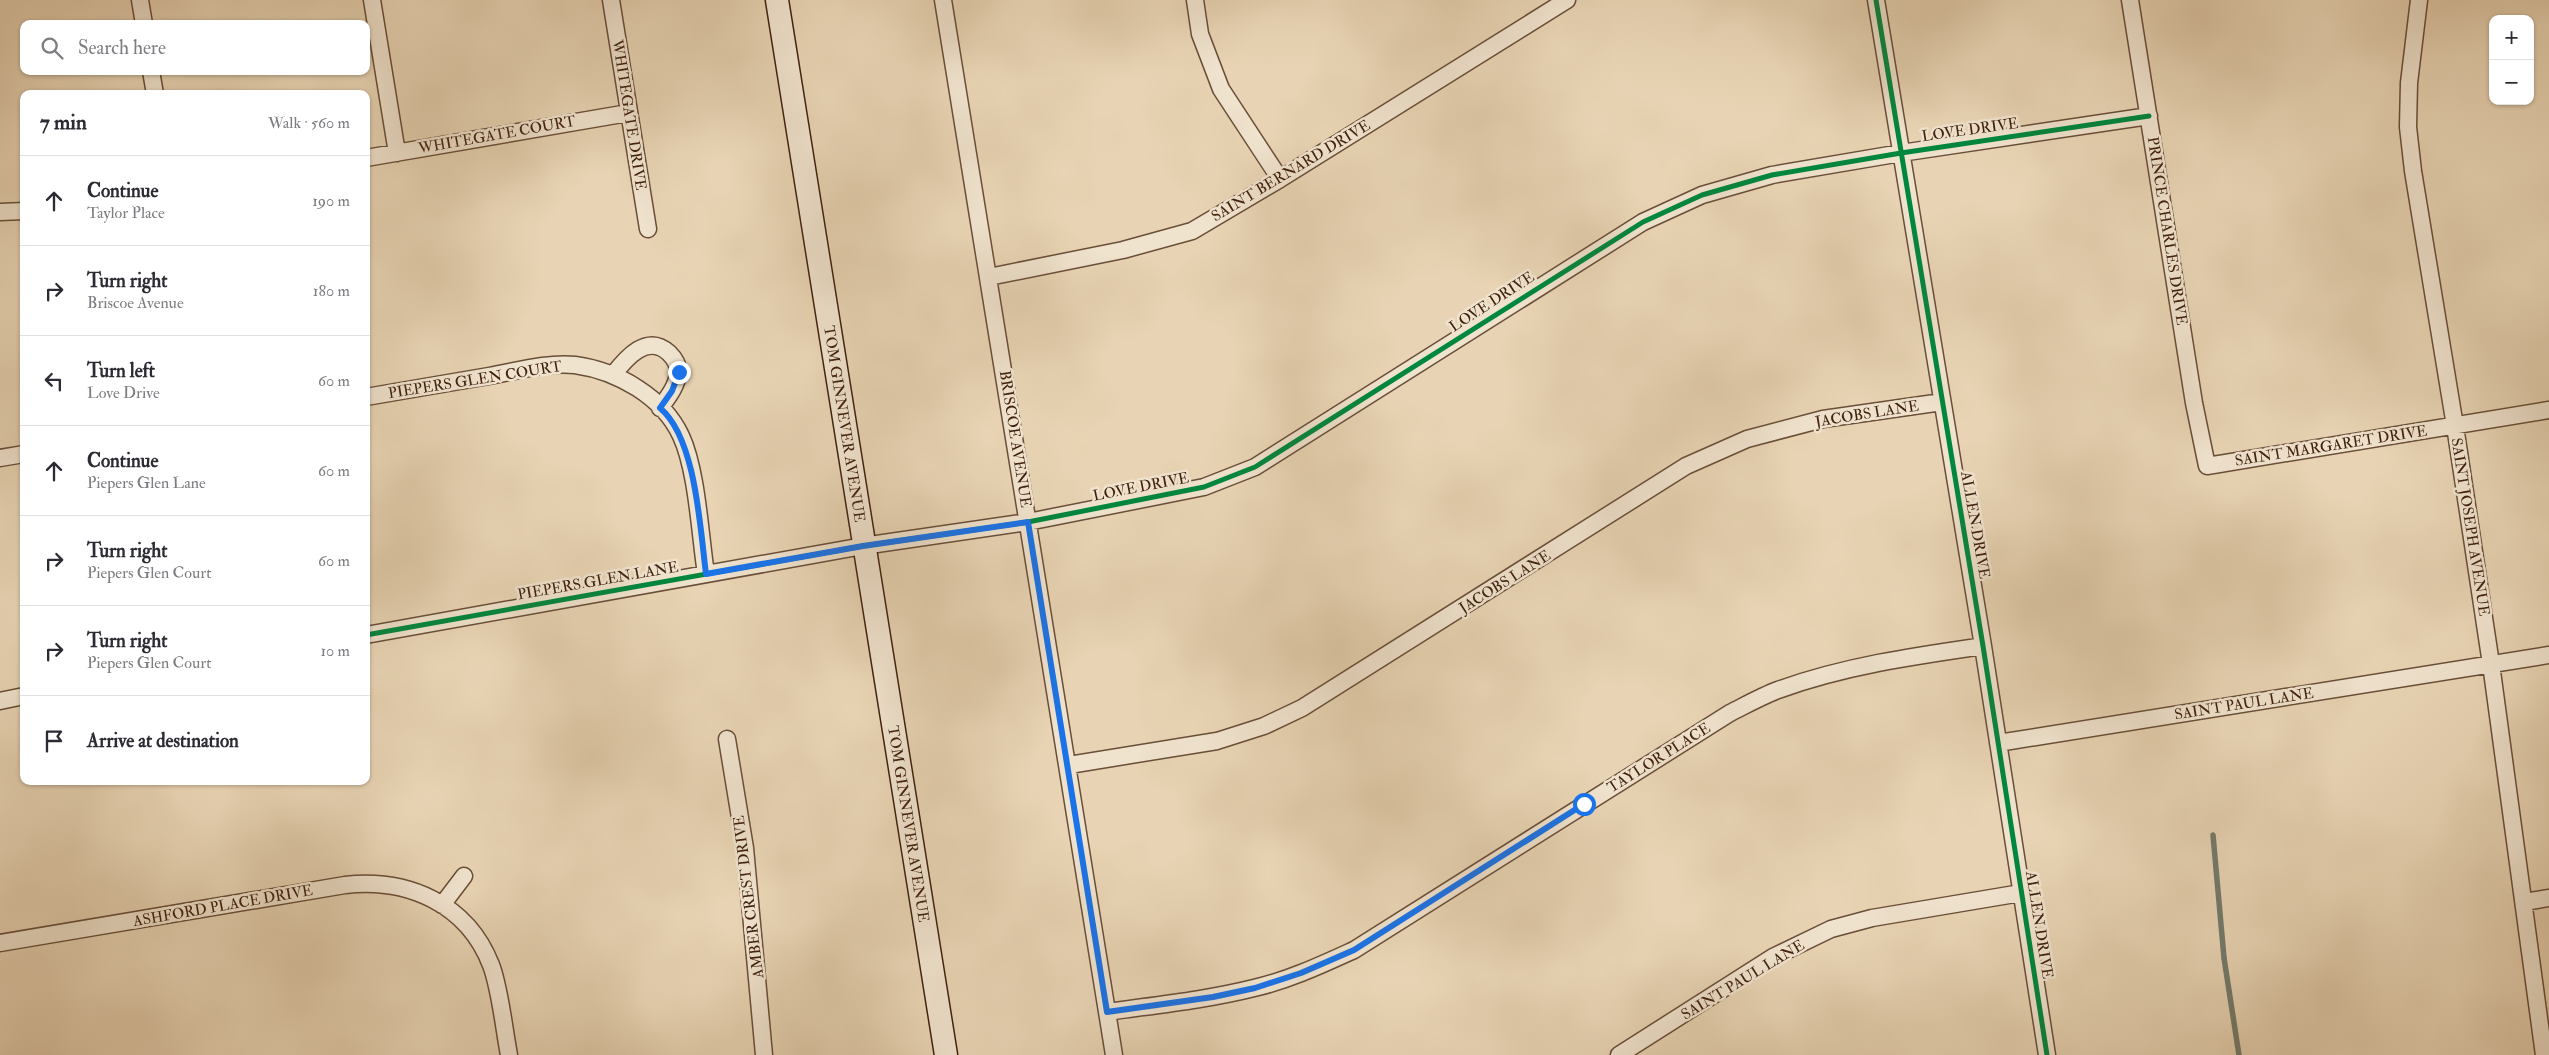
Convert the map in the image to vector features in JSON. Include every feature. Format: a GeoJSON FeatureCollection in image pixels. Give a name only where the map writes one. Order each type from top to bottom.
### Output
{"type":"FeatureCollection","features":[{"type":"Feature","properties":{"kind":"main road","name":"TOM GINNEVER AVENUE"},"geometry":{"type":"LineString","coordinates":[[777,0],[946,1055]]}},
{"type":"Feature","properties":{"kind":"street"},"geometry":{"type":"LineString","coordinates":[[140,0],[143,20]]}},
{"type":"Feature","properties":{"kind":"street"},"geometry":{"type":"LineString","coordinates":[[372,0],[396,153]]}},
{"type":"Feature","properties":{"kind":"street","name":"WHITEGATE DRIVE"},"geometry":{"type":"LineString","coordinates":[[611,0],[648,229]]}},
{"type":"Feature","properties":{"kind":"street","name":"BRISCOE AVENUE"},"geometry":{"type":"LineString","coordinates":[[943,0],[1069,765],[1114,1055]]}},
{"type":"Feature","properties":{"kind":"street"},"geometry":{"type":"LineString","coordinates":[[1195,0],[1200,34],[1221,89],[1280,179]]}},
{"type":"Feature","properties":{"kind":"street","name":"ALLEN DRIVE"},"geometry":{"type":"LineString","coordinates":[[1876,0],[1983,646],[2047,1055]]}},
{"type":"Feature","properties":{"kind":"street","name":"PRINCE CHARLES DRIVE"},"geometry":{"type":"LineString","coordinates":[[2130,0],[2194,403]]}},
{"type":"Feature","properties":{"kind":"street","name":"SAINT JOSEPH AVENUE"},"geometry":{"type":"LineString","coordinates":[[2419,0],[2409,83],[2408,126],[2413,171],[2455,426],[2491,664],[2544,1055]]}},
{"type":"Feature","properties":{"kind":"street","name":"SAINT BERNARD DRIVE"},"geometry":{"type":"LineString","coordinates":[[989,277],[1123,250],[1192,230],[1280,179],[1558,2]]}},
{"type":"Feature","properties":{"kind":"street"},"geometry":{"type":"LineString","coordinates":[[152,75],[154,90]]}},
{"type":"Feature","properties":{"kind":"street","name":"WHITEGATE COURT"},"geometry":{"type":"LineString","coordinates":[[370,157],[628,113]]}},
{"type":"Feature","properties":{"kind":"street","name":"LOVE DRIVE"},"geometry":{"type":"LineString","coordinates":[[863,546],[1028,522],[1204,487],[1255,467],[1643,222],[1702,195],[1772,175],[1901,153],[2149,116]]}},
{"type":"Feature","properties":{"kind":"street"},"geometry":{"type":"LineString","coordinates":[[0,212],[20,211]]}},
{"type":"Feature","properties":{"kind":"street"},"geometry":{"type":"LineString","coordinates":[[613,375],[624,361],[637,350],[650,344],[664,348],[675,359],[679,372],[672,391],[660,408]]}},
{"type":"Feature","properties":{"kind":"street","name":"PIEPERS GLEN COURT"},"geometry":{"type":"LineString","coordinates":[[370,396],[535,368],[575,365],[613,375],[631,384],[660,408],[681,436],[690,467],[706,574]]}},
{"type":"Feature","properties":{"kind":"street","name":"JACOBS LANE"},"geometry":{"type":"LineString","coordinates":[[1069,765],[1217,741],[1264,726],[1302,708],[1686,466],[1747,440],[1823,419],[1942,402]]}},
{"type":"Feature","properties":{"kind":"street","name":"SAINT MARGARET DRIVE"},"geometry":{"type":"LineString","coordinates":[[2194,403],[2207,466],[2549,410]]}},
{"type":"Feature","properties":{"kind":"street"},"geometry":{"type":"LineString","coordinates":[[0,458],[20,455]]}},
{"type":"Feature","properties":{"kind":"street","name":"PIEPERS GLEN LANE"},"geometry":{"type":"LineString","coordinates":[[370,634],[863,546]]}},
{"type":"Feature","properties":{"kind":"street","name":"TAYLOR PLACE"},"geometry":{"type":"LineString","coordinates":[[1107,1012],[1213,997],[1255,988],[1301,973],[1354,950],[1730,713],[1777,690],[1835,673],[1901,658],[1983,646]]}},
{"type":"Feature","properties":{"kind":"street","name":"SAINT PAUL LANE"},"geometry":{"type":"LineString","coordinates":[[1998,743],[2549,655]]}},
{"type":"Feature","properties":{"kind":"street"},"geometry":{"type":"LineString","coordinates":[[0,701],[20,697]]}},
{"type":"Feature","properties":{"kind":"street","name":"AMBER CREST DRIVE"},"geometry":{"type":"LineString","coordinates":[[726,739],[745,848],[764,1055]]}},
{"type":"Feature","properties":{"kind":"street"},"geometry":{"type":"LineString","coordinates":[[442,905],[464,876]]}},
{"type":"Feature","properties":{"kind":"street","name":"ASHFORD PLACE DRIVE"},"geometry":{"type":"LineString","coordinates":[[0,943],[364,883],[408,888],[442,905],[469,928],[483,948],[491,966],[509,1055]]}},
{"type":"Feature","properties":{"kind":"street","name":"SAINT PAUL LANE"},"geometry":{"type":"LineString","coordinates":[[1619,1055],[1773,957],[1831,929],[1872,918],[2021,893]]}},
{"type":"Feature","properties":{"kind":"street"},"geometry":{"type":"LineString","coordinates":[[2524,902],[2549,898]]}},
{"type":"Feature","properties":{"kind":"waterway"},"geometry":{"type":"LineString","coordinates":[[2213,835],[2224,958],[2239,1055]]}},
{"type":"Feature","properties":{"kind":"cycle path"},"geometry":{"type":"LineString","coordinates":[[1876,0],[1983,646],[2047,1055]]}},
{"type":"Feature","properties":{"kind":"cycle path"},"geometry":{"type":"LineString","coordinates":[[370,634],[863,546],[1028,522],[1204,487],[1255,467],[1643,222],[1702,195],[1772,175],[1901,153],[2149,116]]}},
{"type":"Feature","properties":{"kind":"route"},"geometry":{"type":"LineString","coordinates":[[679,372],[672,391],[660,408],[681,436],[690,467],[706,574],[863,546],[1028,522],[1069,765],[1107,1012],[1213,997],[1255,988],[1301,973],[1354,950],[1584,804]]}}]}
